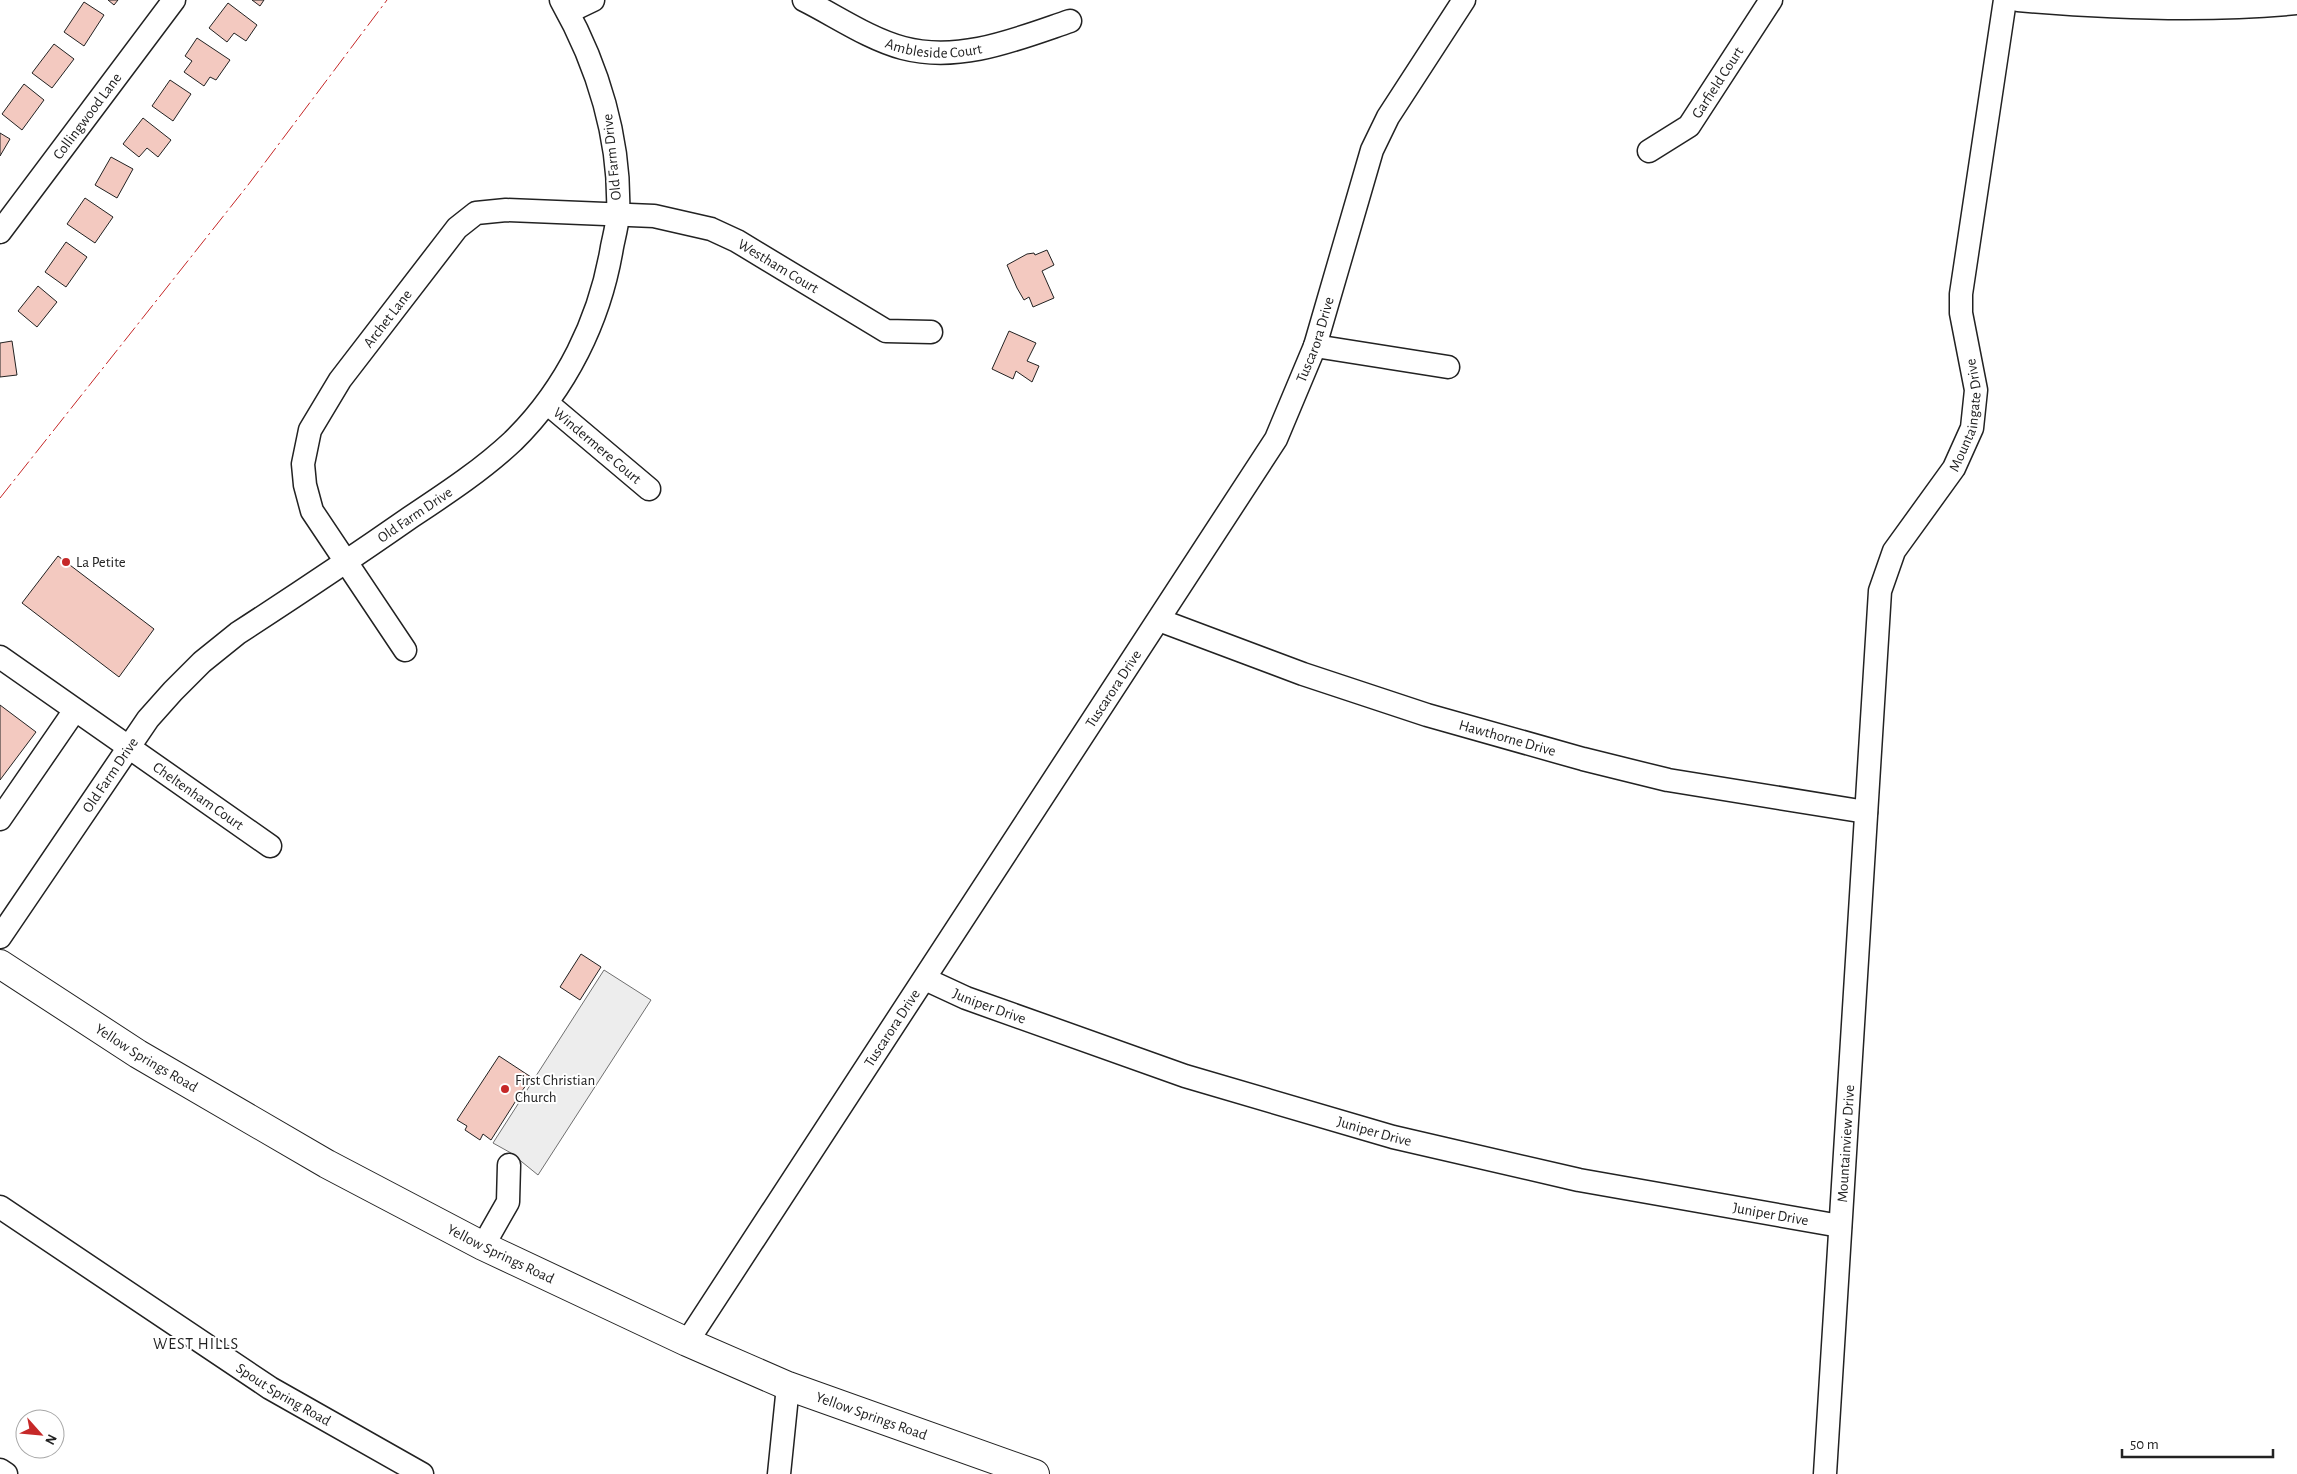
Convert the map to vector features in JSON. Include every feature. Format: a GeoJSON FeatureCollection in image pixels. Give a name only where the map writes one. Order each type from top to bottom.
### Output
{"type":"FeatureCollection","features":[{"type":"Feature","properties":{"kind":"main road","name":"Yellow Springs Road"},"geometry":{"type":"LineString","coordinates":[[0,964],[138,1054],[327,1164],[483,1246],[687,1342],[788,1386],[1035,1474]]}},
{"type":"Feature","properties":{"kind":"street","name":"Collingwood Lane"},"geometry":{"type":"LineString","coordinates":[[0,232],[174,0]]}},
{"type":"Feature","properties":{"kind":"street"},"geometry":{"type":"LineString","coordinates":[[564,6],[593,0]]}},
{"type":"Feature","properties":{"kind":"street","name":"Ambleside Court"},"geometry":{"type":"LineString","coordinates":[[804,0],[902,47],[925,52],[952,52],[1007,43],[1070,21]]}},
{"type":"Feature","properties":{"kind":"street","name":"Tuscarora Drive"},"geometry":{"type":"LineString","coordinates":[[687,1342],[1276,440],[1315,346],[1372,150],[1388,117],[1464,0]]}},
{"type":"Feature","properties":{"kind":"street","name":"Garfield Court"},"geometry":{"type":"LineString","coordinates":[[1649,151],[1689,126],[1772,0]]}},
{"type":"Feature","properties":{"kind":"street","name":"Mountaingate Drive"},"geometry":{"type":"LineString","coordinates":[[1866,812],[1880,591],[1894,551],[1954,468],[1972,428],[1976,390],[1961,313],[1961,294],[2005,0]]}},
{"type":"Feature","properties":{"kind":"street"},"geometry":{"type":"LineString","coordinates":[[2018,0],[2059,4],[2227,8],[2284,2]]}},
{"type":"Feature","properties":{"kind":"street","name":"Old Farm Drive"},"geometry":{"type":"LineString","coordinates":[[0,937],[128,747],[173,691],[202,662],[238,633],[475,474],[513,440],[547,403],[562,383],[596,310],[609,267],[618,216],[613,140],[605,102],[564,6]]}},
{"type":"Feature","properties":{"kind":"street","name":"Archet Lane"},"geometry":{"type":"LineString","coordinates":[[404,650],[312,511],[302,464],[310,430],[340,380],[452,236],[476,213],[506,210],[618,216]]}},
{"type":"Feature","properties":{"kind":"street","name":"Westham Court"},"geometry":{"type":"LineString","coordinates":[[618,216],[654,216],[711,230],[737,240],[886,331],[932,332]]}},
{"type":"Feature","properties":{"kind":"street"},"geometry":{"type":"LineString","coordinates":[[1315,346],[1448,367]]}},
{"type":"Feature","properties":{"kind":"street","name":"Windermere Court"},"geometry":{"type":"LineString","coordinates":[[547,403],[649,489]]}},
{"type":"Feature","properties":{"kind":"street","name":"Hawthorne Drive"},"geometry":{"type":"LineString","coordinates":[[1159,620],[1304,674],[1427,715],[1574,756],[1668,780],[1866,812]]}},
{"type":"Feature","properties":{"kind":"street","name":"Cheltenham Court"},"geometry":{"type":"LineString","coordinates":[[0,657],[270,846]]}},
{"type":"Feature","properties":{"kind":"street"},"geometry":{"type":"LineString","coordinates":[[0,819],[75,710]]}},
{"type":"Feature","properties":{"kind":"street","name":"Mountainview Drive"},"geometry":{"type":"LineString","coordinates":[[1825,1474],[1866,812]]}},
{"type":"Feature","properties":{"kind":"street","name":"Juniper Drive"},"geometry":{"type":"LineString","coordinates":[[925,979],[966,998],[1185,1076],[1394,1137],[1579,1180],[1840,1226]]}},
{"type":"Feature","properties":{"kind":"street"},"geometry":{"type":"LineString","coordinates":[[483,1246],[508,1202],[509,1165]]}},
{"type":"Feature","properties":{"kind":"street","name":"Spout Spring Road"},"geometry":{"type":"LineString","coordinates":[[0,1207],[270,1388],[422,1474]]}},
{"type":"Feature","properties":{"kind":"street"},"geometry":{"type":"LineString","coordinates":[[779,1474],[788,1386]]}},
{"type":"Feature","properties":{"kind":"street"},"geometry":{"type":"LineString","coordinates":[[0,1470],[6,1474]]}},
{"type":"Feature","properties":{"kind":"shaded area"},"geometry":{"type":"Polygon","coordinates":[[[604,970],[651,1000],[538,1175],[511,1153],[493,1143],[604,970]]]}},
{"type":"Feature","properties":{"kind":"building"},"geometry":{"type":"Polygon","coordinates":[[[108,0],[118,0],[114,5],[108,0]]]}},
{"type":"Feature","properties":{"kind":"building"},"geometry":{"type":"Polygon","coordinates":[[[252,0],[264,0],[260,6],[252,0]]]}},
{"type":"Feature","properties":{"kind":"building"},"geometry":{"type":"Polygon","coordinates":[[[84,2],[104,15],[84,46],[64,32],[84,2]]]}},
{"type":"Feature","properties":{"kind":"building"},"geometry":{"type":"Polygon","coordinates":[[[228,3],[257,25],[246,41],[234,33],[227,42],[209,28],[228,3]]]}},
{"type":"Feature","properties":{"kind":"building"},"geometry":{"type":"Polygon","coordinates":[[[197,38],[230,60],[216,80],[210,77],[204,86],[184,72],[192,61],[185,56],[197,38]]]}},
{"type":"Feature","properties":{"kind":"building"},"geometry":{"type":"Polygon","coordinates":[[[54,44],[74,59],[52,88],[32,73],[54,44]]]}},
{"type":"Feature","properties":{"kind":"building"},"geometry":{"type":"Polygon","coordinates":[[[170,80],[191,94],[173,121],[152,106],[170,80]]]}},
{"type":"Feature","properties":{"kind":"building"},"geometry":{"type":"Polygon","coordinates":[[[24,84],[44,100],[22,130],[2,114],[24,84]]]}},
{"type":"Feature","properties":{"kind":"building"},"geometry":{"type":"Polygon","coordinates":[[[143,118],[171,140],[158,157],[147,148],[139,157],[123,144],[143,118]]]}},
{"type":"Feature","properties":{"kind":"building"},"geometry":{"type":"Polygon","coordinates":[[[0,133],[10,139],[0,156],[0,133]]]}},
{"type":"Feature","properties":{"kind":"building"},"geometry":{"type":"Polygon","coordinates":[[[111,157],[133,169],[117,198],[95,185],[111,157]]]}},
{"type":"Feature","properties":{"kind":"building"},"geometry":{"type":"Polygon","coordinates":[[[85,198],[113,217],[95,243],[67,224],[85,198]]]}},
{"type":"Feature","properties":{"kind":"building"},"geometry":{"type":"Polygon","coordinates":[[[66,242],[87,257],[66,287],[45,272],[66,242]]]}},
{"type":"Feature","properties":{"kind":"building"},"geometry":{"type":"Polygon","coordinates":[[[1047,250],[1054,265],[1042,271],[1054,298],[1033,307],[1029,297],[1024,300],[1007,265],[1027,254],[1034,253],[1035,255],[1047,250]]]}},
{"type":"Feature","properties":{"kind":"building"},"geometry":{"type":"Polygon","coordinates":[[[38,286],[57,302],[37,327],[18,311],[38,286]]]}},
{"type":"Feature","properties":{"kind":"building"},"geometry":{"type":"Polygon","coordinates":[[[1009,331],[1036,343],[1027,361],[1039,366],[1032,382],[1016,371],[1013,379],[992,369],[1009,331]]]}},
{"type":"Feature","properties":{"kind":"building"},"geometry":{"type":"Polygon","coordinates":[[[12,341],[17,375],[0,377],[0,343],[12,341]]]}},
{"type":"Feature","properties":{"kind":"building"},"geometry":{"type":"Polygon","coordinates":[[[58,556],[154,629],[119,677],[22,603],[58,556]]]}},
{"type":"Feature","properties":{"kind":"building"},"geometry":{"type":"Polygon","coordinates":[[[0,705],[36,732],[0,780],[0,705]]]}},
{"type":"Feature","properties":{"kind":"building"},"geometry":{"type":"Polygon","coordinates":[[[581,954],[601,967],[580,1000],[560,987],[581,954]]]}},
{"type":"Feature","properties":{"kind":"building"},"geometry":{"type":"Polygon","coordinates":[[[499,1056],[531,1077],[491,1140],[483,1134],[480,1140],[465,1130],[467,1126],[457,1120],[499,1056]]]}},
{"type":"Feature","properties":{"kind":"power"},"geometry":{"type":"LineString","coordinates":[[0,498],[248,185],[387,0]]}},
{"type":"Feature","properties":{"kind":"place","name":"La Petite"},"geometry":{"type":"Point","coordinates":[66,562]}},
{"type":"Feature","properties":{"kind":"place","name":"First Christian Church"},"geometry":{"type":"Point","coordinates":[505,1089]}},
{"type":"Feature","properties":{"kind":"district","name":"WEST HILLS"},"geometry":{"type":"Point","coordinates":[196,1344]}}]}
